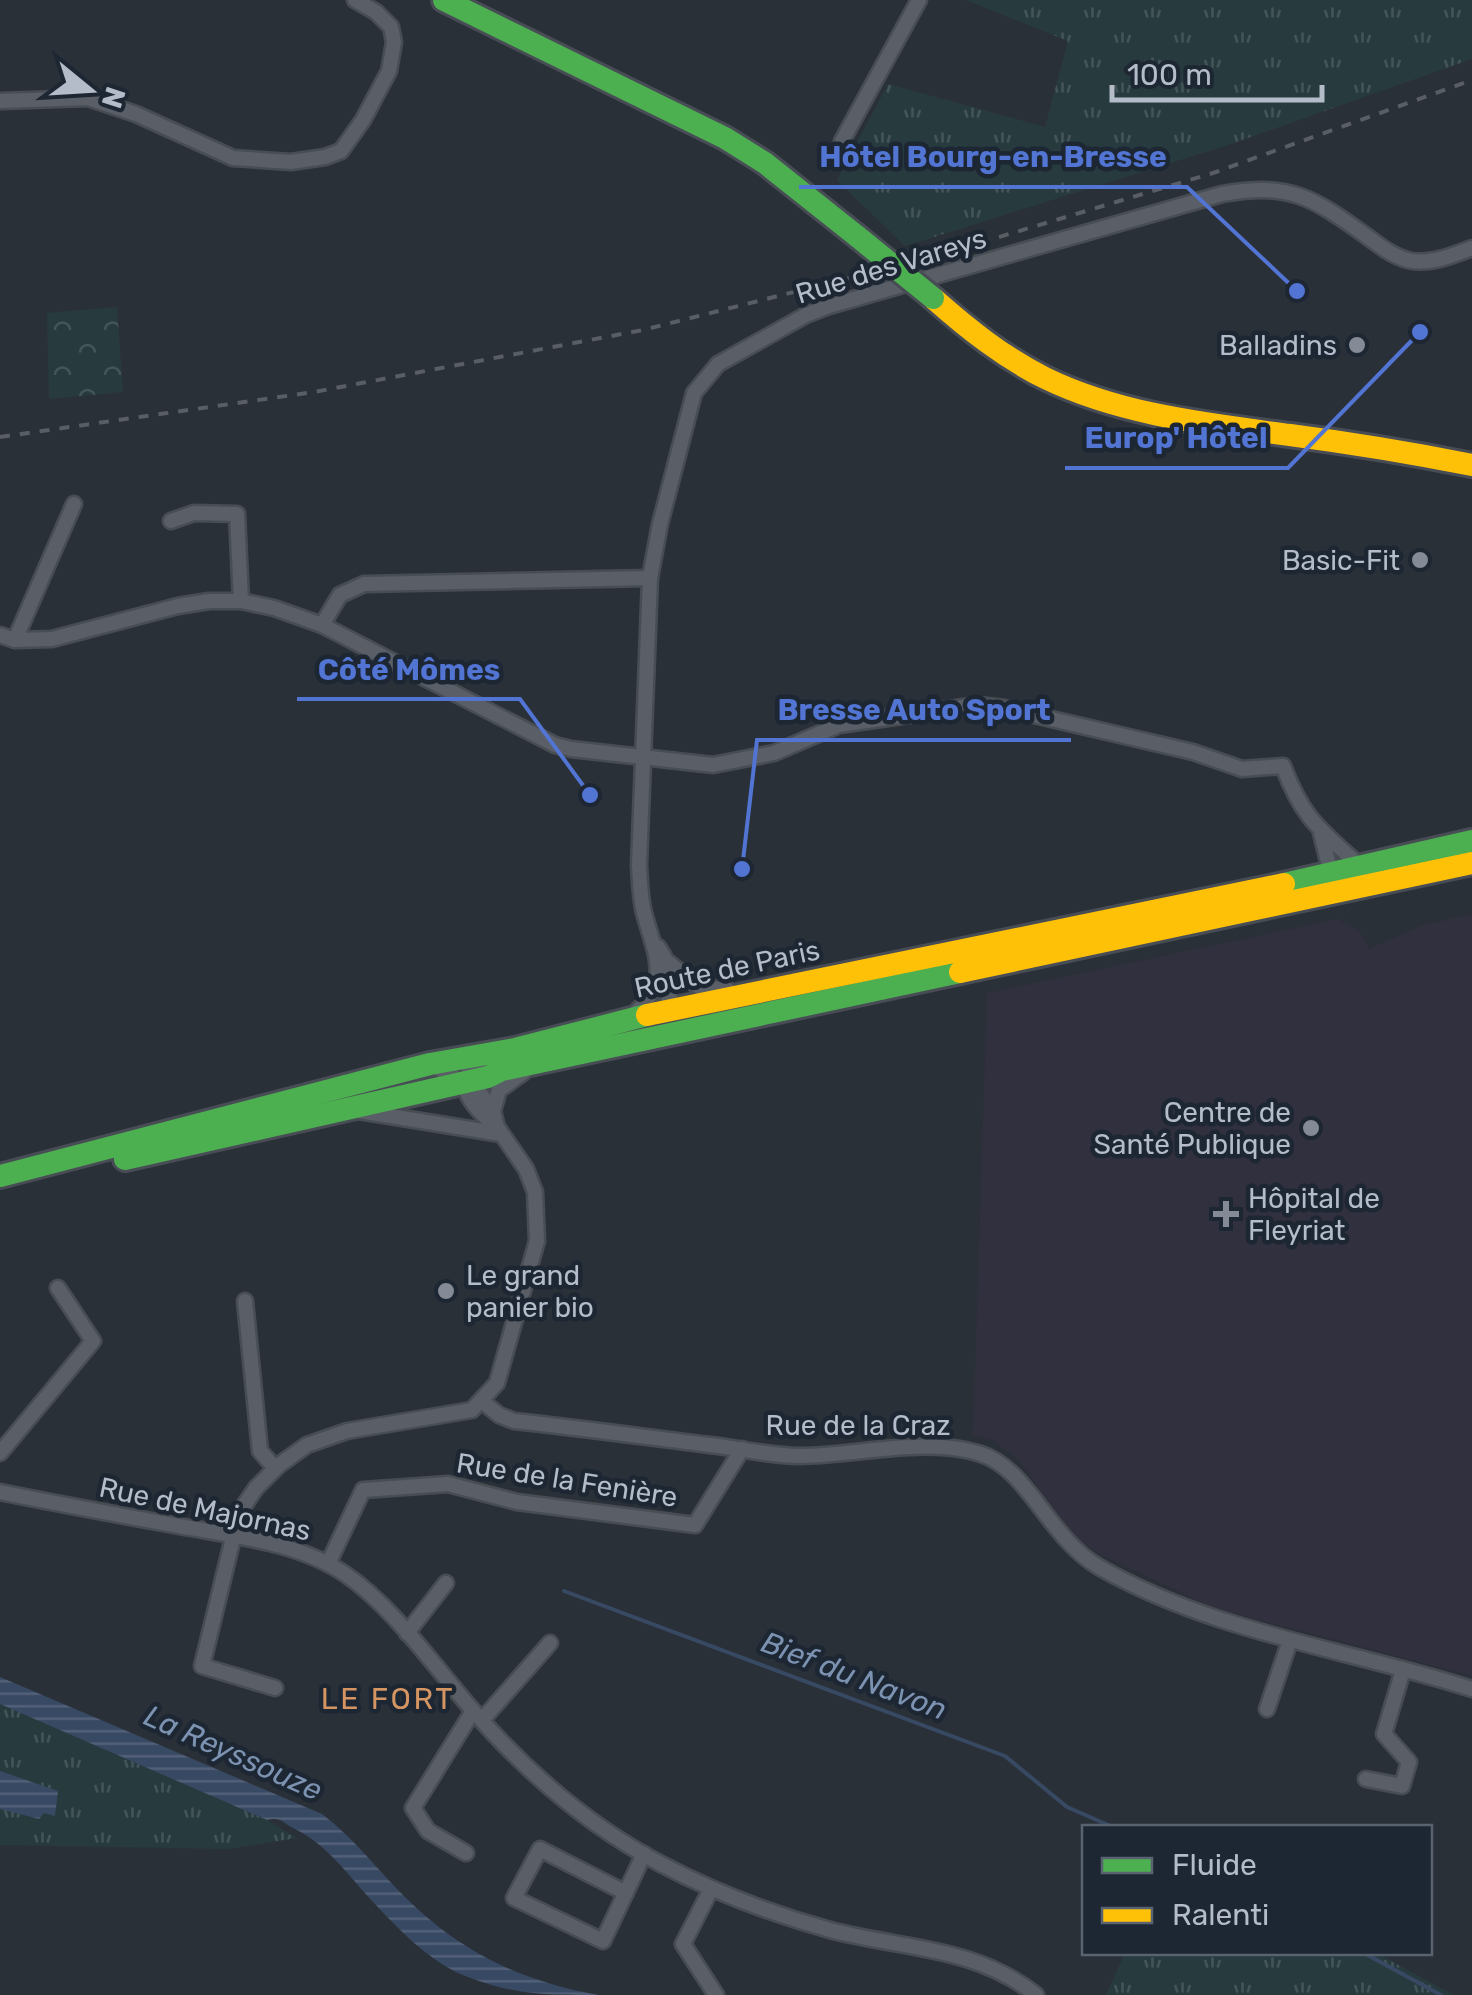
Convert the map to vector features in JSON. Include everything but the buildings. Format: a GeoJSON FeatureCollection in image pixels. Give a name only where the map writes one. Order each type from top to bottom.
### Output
{"type":"FeatureCollection","features":[{"type":"Feature","properties":{"kind":"main road"},"geometry":{"type":"LineString","coordinates":[[444,0],[725,138],[764,163],[1019,365],[1126,408],[1164,417],[1384,448],[1472,465]]}},
{"type":"Feature","properties":{"kind":"main road","name":"Route de Paris"},"geometry":{"type":"LineString","coordinates":[[0,1187],[543,1062],[620,1034],[664,1012],[1331,874],[1472,841]]}},
{"type":"Feature","properties":{"kind":"main road","name":"Route de Paris"},"geometry":{"type":"LineString","coordinates":[[0,1176],[430,1064],[620,1034],[690,1031],[1472,863]]}},
{"type":"Feature","properties":{"kind":"street"},"geometry":{"type":"LineString","coordinates":[[0,101],[88,98],[136,114],[233,158],[291,162],[326,157],[341,151],[389,71],[394,42],[391,27],[355,0]]}},
{"type":"Feature","properties":{"kind":"street"},"geometry":{"type":"LineString","coordinates":[[842,141],[918,0]]}},
{"type":"Feature","properties":{"kind":"street","name":"Rue des Vareys"},"geometry":{"type":"LineString","coordinates":[[664,1012],[658,996],[659,968],[654,941],[640,892],[650,578],[694,393],[718,364],[829,306],[1259,188],[1307,198],[1334,212],[1397,257],[1411,261],[1424,262],[1472,248]]}},
{"type":"Feature","properties":{"kind":"street"},"geometry":{"type":"LineString","coordinates":[[74,504],[8,637],[52,639],[178,606],[241,601],[322,625],[555,745],[712,765],[774,753],[838,725],[978,705],[1004,708],[1193,752],[1242,768],[1283,766],[1293,792],[1320,833],[1361,867]]}},
{"type":"Feature","properties":{"kind":"street"},"geometry":{"type":"LineString","coordinates":[[171,520],[194,513],[237,514],[241,601]]}},
{"type":"Feature","properties":{"kind":"street"},"geometry":{"type":"LineString","coordinates":[[322,625],[340,596],[364,584],[650,578]]}},
{"type":"Feature","properties":{"kind":"street"},"geometry":{"type":"LineString","coordinates":[[1320,833],[1331,874]]}},
{"type":"Feature","properties":{"kind":"street","name":"Rue des Vareys"},"geometry":{"type":"LineString","coordinates":[[654,941],[669,963],[691,983],[706,990],[794,985]]}},
{"type":"Feature","properties":{"kind":"street"},"geometry":{"type":"LineString","coordinates":[[669,963],[672,985],[664,1012],[690,1031]]}},
{"type":"Feature","properties":{"kind":"street"},"geometry":{"type":"LineString","coordinates":[[620,1034],[648,1000],[658,980]]}},
{"type":"Feature","properties":{"kind":"street"},"geometry":{"type":"LineString","coordinates":[[275,1688],[202,1666],[239,1514],[256,1488],[275,1468],[307,1446],[347,1431],[472,1410],[497,1383],[537,1241],[538,1213],[526,1169],[499,1131],[468,1100],[466,1081],[478,1065],[515,1049]]}},
{"type":"Feature","properties":{"kind":"street"},"geometry":{"type":"LineString","coordinates":[[493,1111],[500,1090],[543,1062]]}},
{"type":"Feature","properties":{"kind":"street"},"geometry":{"type":"LineString","coordinates":[[430,1064],[476,1088],[493,1111],[499,1131]]}},
{"type":"Feature","properties":{"kind":"street"},"geometry":{"type":"LineString","coordinates":[[345,1109],[499,1131]]}},
{"type":"Feature","properties":{"kind":"street"},"geometry":{"type":"LineString","coordinates":[[0,1453],[94,1342],[58,1288]]}},
{"type":"Feature","properties":{"kind":"street"},"geometry":{"type":"LineString","coordinates":[[245,1301],[260,1451],[275,1468]]}},
{"type":"Feature","properties":{"kind":"street","name":"Rue de la Craz"},"geometry":{"type":"LineString","coordinates":[[482,1402],[514,1421],[798,1456],[948,1448],[976,1452],[995,1459],[1016,1476],[1056,1530],[1074,1550],[1097,1566],[1223,1621],[1472,1689]]}},
{"type":"Feature","properties":{"kind":"street","name":"Rue de la Fenière"},"geometry":{"type":"LineString","coordinates":[[328,1564],[363,1490],[448,1484],[517,1502],[695,1525],[742,1449]]}},
{"type":"Feature","properties":{"kind":"street","name":"Rue de Majornas"},"geometry":{"type":"LineString","coordinates":[[0,1492],[234,1536],[328,1564],[346,1574],[406,1633],[524,1765],[565,1801],[644,1854],[711,1889],[830,1930],[957,1954],[994,1967],[1026,1992]]}},
{"type":"Feature","properties":{"kind":"street"},"geometry":{"type":"LineString","coordinates":[[406,1633],[446,1582]]}},
{"type":"Feature","properties":{"kind":"street"},"geometry":{"type":"LineString","coordinates":[[1267,1709],[1290,1640]]}},
{"type":"Feature","properties":{"kind":"street"},"geometry":{"type":"LineString","coordinates":[[466,1853],[428,1831],[412,1808],[478,1716],[550,1644]]}},
{"type":"Feature","properties":{"kind":"street"},"geometry":{"type":"LineString","coordinates":[[1366,1779],[1402,1786],[1410,1762],[1384,1734],[1403,1670]]}},
{"type":"Feature","properties":{"kind":"street"},"geometry":{"type":"LineString","coordinates":[[626,1892],[540,1849],[514,1898],[602,1941],[626,1892],[644,1854]]}},
{"type":"Feature","properties":{"kind":"street"},"geometry":{"type":"LineString","coordinates":[[711,1889],[683,1944],[716,1995]]}},
{"type":"Feature","properties":{"kind":"shaded area","name":"Hôpital de Fleyriat"},"geometry":{"type":"Polygon","coordinates":[[[1472,914],[1472,1676],[1217,1609],[1097,1553],[1067,1531],[1019,1460],[994,1441],[973,1435],[987,993],[1338,919],[1359,931],[1369,949],[1424,925],[1472,914]]]}},
{"type":"Feature","properties":{"kind":"green space"},"geometry":{"type":"Polygon","coordinates":[[[966,0],[1472,0],[1472,59],[1231,144],[905,246],[837,180],[888,84],[1045,127],[1068,41],[966,0]]]}},
{"type":"Feature","properties":{"kind":"green space"},"geometry":{"type":"Polygon","coordinates":[[[117,307],[123,392],[49,399],[47,313],[117,307]]]}},
{"type":"Feature","properties":{"kind":"green space"},"geometry":{"type":"Polygon","coordinates":[[[0,1704],[267,1820],[297,1838],[228,1849],[0,1845],[0,1704]]]}},
{"type":"Feature","properties":{"kind":"green space"},"geometry":{"type":"Polygon","coordinates":[[[1124,1955],[1380,1955],[1454,1995],[1106,1995],[1124,1955]]]}},
{"type":"Feature","properties":{"kind":"water"},"geometry":{"type":"Polygon","coordinates":[[[0,1677],[322,1814],[420,1911],[465,1945],[541,1981],[599,1995],[527,1992],[458,1973],[414,1943],[306,1835],[281,1821],[267,1820],[0,1704],[0,1677]]]}},
{"type":"Feature","properties":{"kind":"water"},"geometry":{"type":"Polygon","coordinates":[[[0,1771],[58,1791],[55,1816],[44,1813],[39,1819],[0,1809],[0,1771]]]}},
{"type":"Feature","properties":{"kind":"waterway","name":"Bief du Navon"},"geometry":{"type":"LineString","coordinates":[[564,1591],[1005,1756],[1067,1807],[1108,1825]]}},
{"type":"Feature","properties":{"kind":"waterway","name":"Bief du Navon"},"geometry":{"type":"LineString","coordinates":[[1368,1955],[1441,1995]]}},
{"type":"Feature","properties":{"kind":"railway"},"geometry":{"type":"LineString","coordinates":[[0,437],[314,392],[643,330],[929,258],[1213,173],[1472,80]]}},
{"type":"Feature","properties":{"kind":"traffic: fast"},"geometry":{"type":"LineString","coordinates":[[444,0],[725,138],[765,163],[858,237]]}},
{"type":"Feature","properties":{"kind":"traffic: fast"},"geometry":{"type":"LineString","coordinates":[[858,237],[933,298]]}},
{"type":"Feature","properties":{"kind":"traffic: fast"},"geometry":{"type":"LineString","coordinates":[[1284,884],[1472,841]]}},
{"type":"Feature","properties":{"kind":"traffic: fast"},"geometry":{"type":"LineString","coordinates":[[125,1159],[488,1077],[502,1070],[960,972]]}},
{"type":"Feature","properties":{"kind":"traffic: fast"},"geometry":{"type":"LineString","coordinates":[[0,1176],[430,1064],[515,1049],[647,1015]]}},
{"type":"Feature","properties":{"kind":"traffic: slow"},"geometry":{"type":"LineString","coordinates":[[933,298],[1015,361],[1045,378],[1104,401],[1196,422],[1472,465]]}},
{"type":"Feature","properties":{"kind":"traffic: slow"},"geometry":{"type":"LineString","coordinates":[[960,972],[1472,863]]}},
{"type":"Feature","properties":{"kind":"traffic: slow"},"geometry":{"type":"LineString","coordinates":[[647,1015],[1284,884]]}},
{"type":"Feature","properties":{"kind":"place","name":"Hôtel Bourg-en-Bresse"},"geometry":{"type":"Point","coordinates":[1297,291]}},
{"type":"Feature","properties":{"kind":"place","name":"Europ' Hôtel"},"geometry":{"type":"Point","coordinates":[1420,332]}},
{"type":"Feature","properties":{"kind":"place","name":"Balladins"},"geometry":{"type":"Point","coordinates":[1357,345]}},
{"type":"Feature","properties":{"kind":"place","name":"Basic-Fit"},"geometry":{"type":"Point","coordinates":[1420,560]}},
{"type":"Feature","properties":{"kind":"place","name":"Côté Mômes"},"geometry":{"type":"Point","coordinates":[590,795]}},
{"type":"Feature","properties":{"kind":"place","name":"Bresse Auto Sport"},"geometry":{"type":"Point","coordinates":[742,869]}},
{"type":"Feature","properties":{"kind":"place","name":"Centre de Santé Publique"},"geometry":{"type":"Point","coordinates":[1311,1128]}},
{"type":"Feature","properties":{"kind":"place","name":"Hôpital de Fleyriat"},"geometry":{"type":"Point","coordinates":[1226,1214]}},
{"type":"Feature","properties":{"kind":"place","name":"Le grand panier bio"},"geometry":{"type":"Point","coordinates":[446,1291]}},
{"type":"Feature","properties":{"kind":"district","name":"LE FORT"},"geometry":{"type":"Point","coordinates":[388,1699]}},
{"type":"Feature","properties":{"kind":"water label","name":"La Reyssouze"},"geometry":{"type":"Point","coordinates":[233,1753]}}]}
